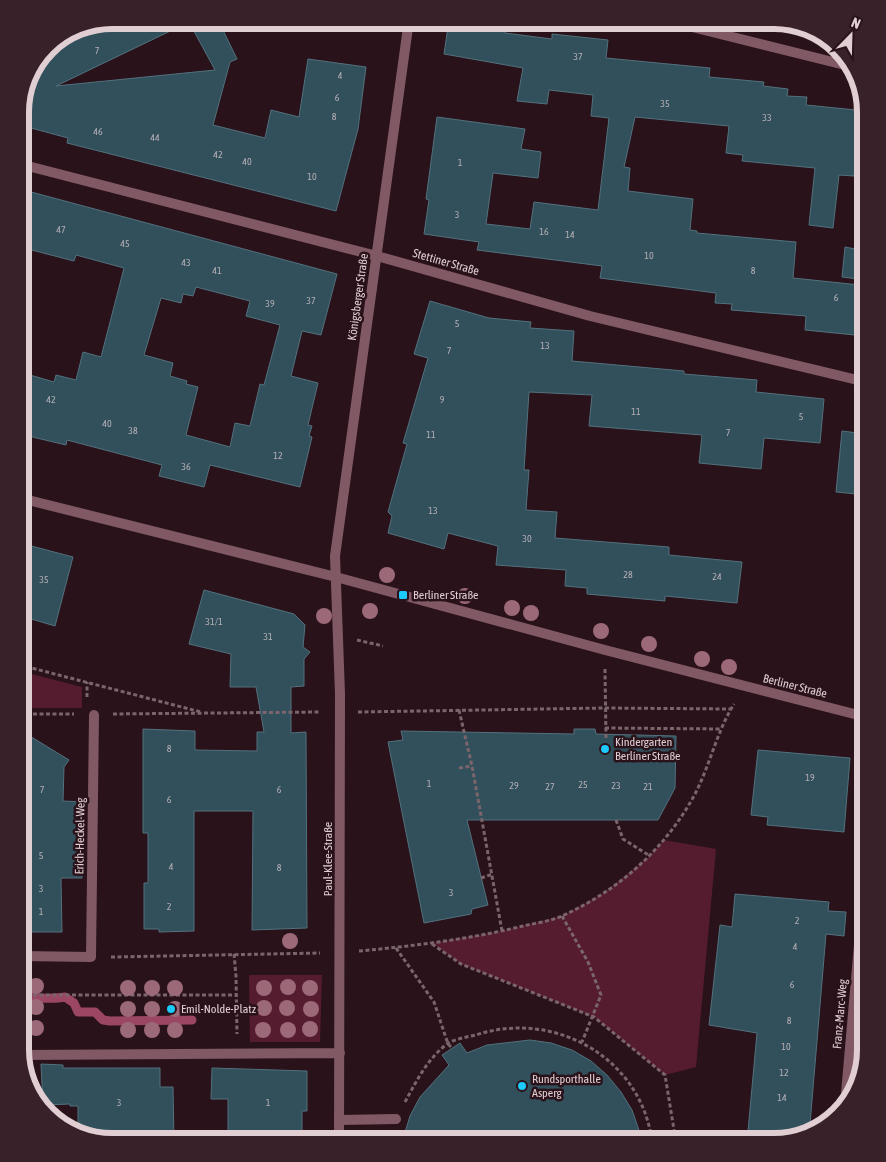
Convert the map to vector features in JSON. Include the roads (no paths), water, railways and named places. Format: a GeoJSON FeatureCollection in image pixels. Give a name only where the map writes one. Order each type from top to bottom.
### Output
{"type":"FeatureCollection","features":[{"type":"Feature","properties":{"kind":"street","name":"Königsberger Straße"},"geometry":{"type":"LineString","coordinates":[[336,576],[335,556],[407,29]]}},
{"type":"Feature","properties":{"kind":"street"},"geometry":{"type":"LineString","coordinates":[[700,29],[842,64]]}},
{"type":"Feature","properties":{"kind":"street","name":"Stettiner Straße"},"geometry":{"type":"LineString","coordinates":[[29,166],[377,256],[590,316],[857,380]]}},
{"type":"Feature","properties":{"kind":"street","name":"Berliner Straße"},"geometry":{"type":"LineString","coordinates":[[29,500],[336,576],[605,650],[857,715]]}},
{"type":"Feature","properties":{"kind":"street","name":"Paul-Klee-Straße"},"geometry":{"type":"LineString","coordinates":[[336,576],[340,712],[341,952],[339,1133]]}},
{"type":"Feature","properties":{"kind":"street","name":"Erich-Heckel-Weg"},"geometry":{"type":"LineString","coordinates":[[29,956],[91,957],[94,715]]}},
{"type":"Feature","properties":{"kind":"street","name":"Franz-Marc-Weg"},"geometry":{"type":"LineString","coordinates":[[846,1091],[857,968]]}},
{"type":"Feature","properties":{"kind":"street"},"geometry":{"type":"LineString","coordinates":[[29,1055],[340,1053]]}},
{"type":"Feature","properties":{"kind":"street"},"geometry":{"type":"LineString","coordinates":[[339,1120],[396,1119]]}},
{"type":"Feature","properties":{"kind":"waterway"},"geometry":{"type":"LineString","coordinates":[[29,997],[65,997],[74,1003],[78,1012],[95,1012],[103,1020],[110,1021],[192,1020]]}},
{"type":"Feature","properties":{"kind":"place","name":"Berliner Straße"},"geometry":{"type":"Point","coordinates":[403,595]}},
{"type":"Feature","properties":{"kind":"place","name":"Kindergarten Berliner Straße"},"geometry":{"type":"Point","coordinates":[605,749]}},
{"type":"Feature","properties":{"kind":"place","name":"Emil-Nolde-Platz"},"geometry":{"type":"Point","coordinates":[171,1009]}},
{"type":"Feature","properties":{"kind":"place","name":"Rundsporthalle Asperg"},"geometry":{"type":"Point","coordinates":[522,1086]}}]}
